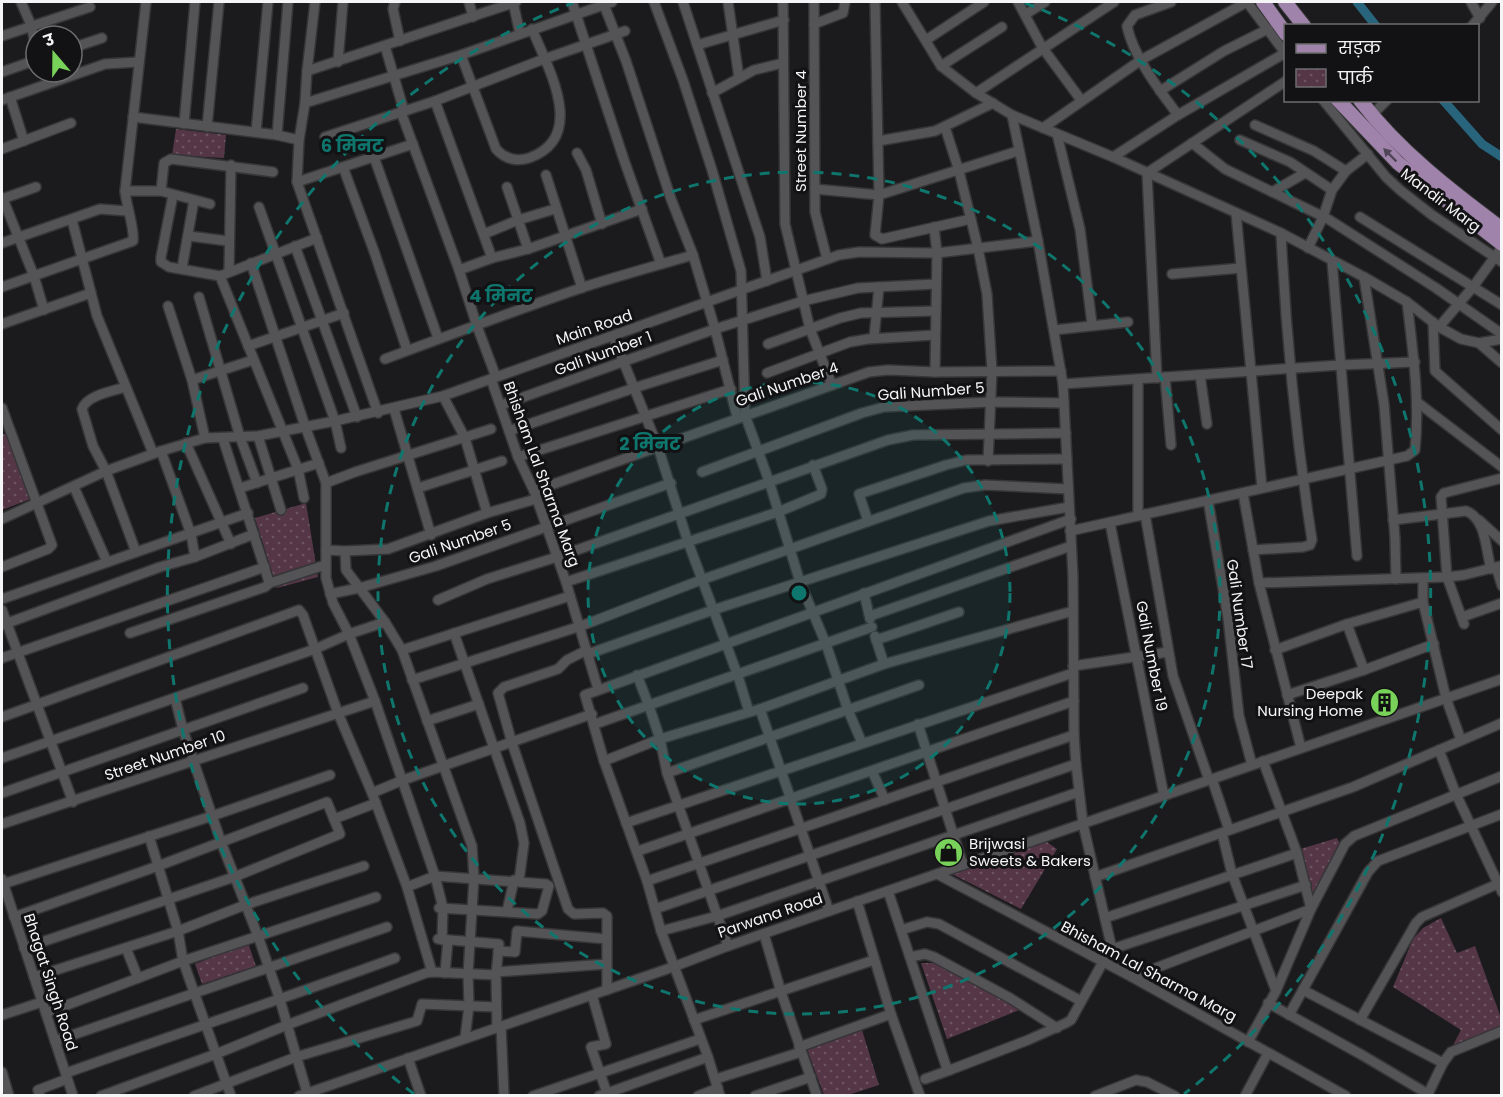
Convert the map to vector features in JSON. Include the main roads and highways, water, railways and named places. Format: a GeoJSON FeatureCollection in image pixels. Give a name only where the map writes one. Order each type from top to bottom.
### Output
{"type":"FeatureCollection","features":[{"type":"Feature","properties":{"kind":"main road"},"geometry":{"type":"LineString","coordinates":[[1263,2],[1284,31]]}},
{"type":"Feature","properties":{"kind":"main road"},"geometry":{"type":"LineString","coordinates":[[1285,2],[1302,24]]}},
{"type":"Feature","properties":{"kind":"main road"},"geometry":{"type":"LineString","coordinates":[[1340,102],[1398,163],[1502,245]]}},
{"type":"Feature","properties":{"kind":"main road"},"geometry":{"type":"LineString","coordinates":[[1362,102],[1408,152],[1443,183],[1502,229]]}},
{"type":"Feature","properties":{"kind":"waterway"},"geometry":{"type":"LineString","coordinates":[[1357,2],[1374,24]]}},
{"type":"Feature","properties":{"kind":"waterway"},"geometry":{"type":"LineString","coordinates":[[1445,102],[1482,144],[1502,157]]}},
{"type":"Feature","properties":{"kind":"place","name":"Deepak Nursing Home"},"geometry":{"type":"Point","coordinates":[1384,702]}},
{"type":"Feature","properties":{"kind":"place","name":"Brijwasi Sweets & Bakers"},"geometry":{"type":"Point","coordinates":[948,852]}}]}
